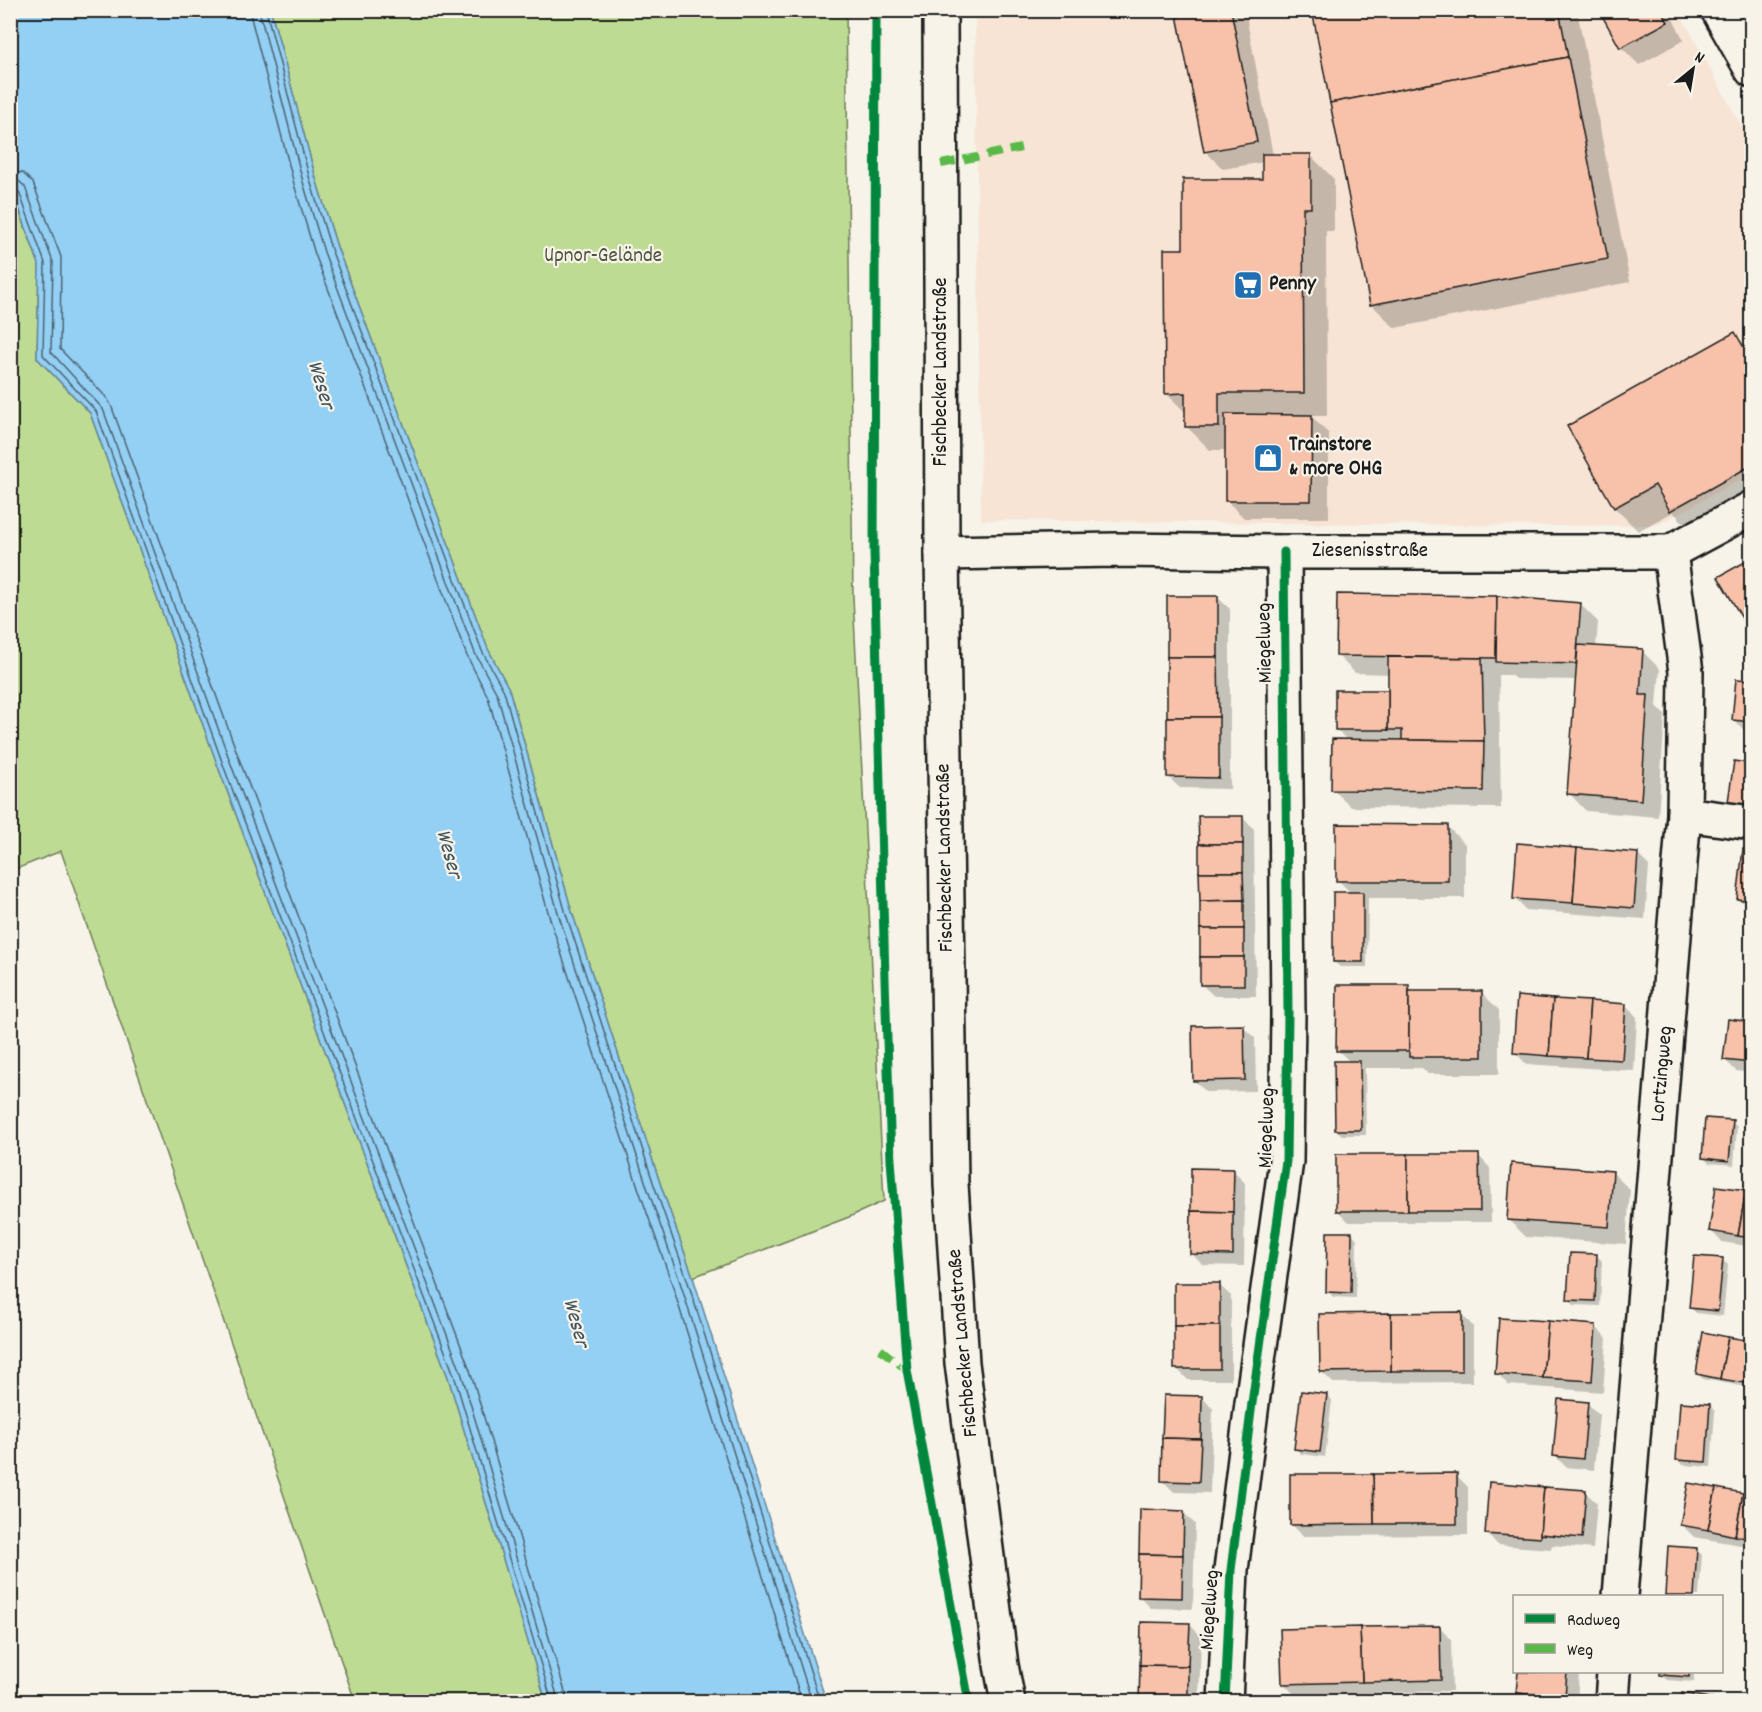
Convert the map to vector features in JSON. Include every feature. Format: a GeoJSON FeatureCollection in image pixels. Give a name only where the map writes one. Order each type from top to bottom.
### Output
{"type":"FeatureCollection","features":[{"type":"Feature","properties":{"kind":"street","name":"Fischbecker Landstraße"},"geometry":{"type":"LineString","coordinates":[[940,10],[942,553],[951,1184],[962,1363],[1001,1665],[1008,1701]]}},
{"type":"Feature","properties":{"kind":"street"},"geometry":{"type":"LineString","coordinates":[[1718,10],[1752,70]]}},
{"type":"Feature","properties":{"kind":"street","name":"Ziesenisstraße"},"geometry":{"type":"LineString","coordinates":[[942,553],[1117,550],[1670,552],[1752,508]]}},
{"type":"Feature","properties":{"kind":"street","name":"Miegelweg"},"geometry":{"type":"LineString","coordinates":[[1225,1701],[1231,1570],[1286,1161],[1288,1014],[1284,552]]}},
{"type":"Feature","properties":{"kind":"street","name":"Lortzingweg"},"geometry":{"type":"LineString","coordinates":[[1620,1595],[1684,814],[1686,672],[1670,552]]}},
{"type":"Feature","properties":{"kind":"street"},"geometry":{"type":"LineString","coordinates":[[1684,814],[1752,823]]}},
{"type":"Feature","properties":{"kind":"street"},"geometry":{"type":"LineString","coordinates":[[1612,1701],[1614,1673]]}},
{"type":"Feature","properties":{"kind":"shaded area"},"geometry":{"type":"Polygon","coordinates":[[[975,11],[1679,11],[1751,144],[1751,474],[1657,525],[981,520],[975,11]]]}},
{"type":"Feature","properties":{"kind":"green space","name":"Upnor-Gelände"},"geometry":{"type":"Polygon","coordinates":[[[271,11],[846,11],[853,598],[884,1201],[849,1217],[693,1277],[572,912],[509,689],[488,649],[337,247],[316,179],[271,11]]]}},
{"type":"Feature","properties":{"kind":"green space"},"geometry":{"type":"Polygon","coordinates":[[[10,186],[39,264],[37,358],[90,413],[220,772],[448,1377],[546,1701],[355,1701],[61,851],[11,871],[10,186]]]}},
{"type":"Feature","properties":{"kind":"water","name":"Weser"},"geometry":{"type":"Polygon","coordinates":[[[11,10],[271,11],[316,179],[337,247],[488,649],[509,689],[572,912],[693,1277],[826,1701],[546,1701],[448,1377],[220,772],[90,413],[37,358],[39,264],[11,186],[11,10]]]}},
{"type":"Feature","properties":{"kind":"building"},"geometry":{"type":"Polygon","coordinates":[[[1176,10],[1231,10],[1257,142],[1204,152],[1176,10]]]}},
{"type":"Feature","properties":{"kind":"building"},"geometry":{"type":"Polygon","coordinates":[[[1312,10],[1559,10],[1568,57],[1330,103],[1312,10]]]}},
{"type":"Feature","properties":{"kind":"building"},"geometry":{"type":"Polygon","coordinates":[[[1599,10],[1661,10],[1668,22],[1620,48],[1599,10]]]}},
{"type":"Feature","properties":{"kind":"building"},"geometry":{"type":"Polygon","coordinates":[[[1568,57],[1608,259],[1370,305],[1330,103],[1568,57]]]}},
{"type":"Feature","properties":{"kind":"building"},"geometry":{"type":"Polygon","coordinates":[[[1262,154],[1311,154],[1311,208],[1303,208],[1304,393],[1219,393],[1219,427],[1185,427],[1185,393],[1165,394],[1164,249],[1183,249],[1183,179],[1262,179],[1262,154]]]}},
{"type":"Feature","properties":{"kind":"building"},"geometry":{"type":"Polygon","coordinates":[[[1735,332],[1752,362],[1752,465],[1670,511],[1655,485],[1614,508],[1567,426],[1735,332]]]}},
{"type":"Feature","properties":{"kind":"building","name":"Trainstore & more OHG"},"geometry":{"type":"Polygon","coordinates":[[[1225,414],[1312,415],[1311,501],[1225,501],[1225,414]]]}},
{"type":"Feature","properties":{"kind":"building"},"geometry":{"type":"Polygon","coordinates":[[[1752,558],[1752,614],[1743,620],[1718,577],[1752,558]]]}},
{"type":"Feature","properties":{"kind":"building"},"geometry":{"type":"Polygon","coordinates":[[[1337,594],[1497,596],[1496,658],[1336,656],[1337,594]]]}},
{"type":"Feature","properties":{"kind":"building"},"geometry":{"type":"Polygon","coordinates":[[[1167,596],[1218,596],[1218,657],[1167,657],[1167,596]]]}},
{"type":"Feature","properties":{"kind":"building"},"geometry":{"type":"Polygon","coordinates":[[[1497,596],[1581,603],[1576,664],[1496,662],[1497,596]]]}},
{"type":"Feature","properties":{"kind":"building"},"geometry":{"type":"Polygon","coordinates":[[[1578,645],[1643,649],[1640,695],[1648,695],[1641,800],[1567,794],[1578,645]]]}},
{"type":"Feature","properties":{"kind":"building"},"geometry":{"type":"Polygon","coordinates":[[[1167,657],[1218,657],[1219,717],[1167,717],[1167,657]]]}},
{"type":"Feature","properties":{"kind":"building"},"geometry":{"type":"Polygon","coordinates":[[[1388,657],[1482,658],[1484,741],[1402,740],[1402,730],[1388,730],[1388,657]]]}},
{"type":"Feature","properties":{"kind":"building"},"geometry":{"type":"Polygon","coordinates":[[[1736,679],[1752,680],[1752,722],[1732,720],[1736,679]]]}},
{"type":"Feature","properties":{"kind":"building"},"geometry":{"type":"Polygon","coordinates":[[[1335,690],[1388,690],[1388,730],[1335,730],[1335,690]]]}},
{"type":"Feature","properties":{"kind":"building"},"geometry":{"type":"Polygon","coordinates":[[[1167,717],[1219,717],[1219,778],[1167,777],[1167,717]]]}},
{"type":"Feature","properties":{"kind":"building"},"geometry":{"type":"Polygon","coordinates":[[[1332,739],[1484,741],[1483,791],[1331,790],[1332,739]]]}},
{"type":"Feature","properties":{"kind":"building"},"geometry":{"type":"Polygon","coordinates":[[[1734,761],[1752,764],[1752,806],[1728,802],[1734,761]]]}},
{"type":"Feature","properties":{"kind":"building"},"geometry":{"type":"Polygon","coordinates":[[[1198,816],[1243,816],[1243,844],[1199,844],[1198,816]]]}},
{"type":"Feature","properties":{"kind":"building"},"geometry":{"type":"Polygon","coordinates":[[[1336,824],[1448,825],[1448,881],[1336,881],[1336,824]]]}},
{"type":"Feature","properties":{"kind":"building"},"geometry":{"type":"Polygon","coordinates":[[[1517,843],[1577,848],[1573,903],[1513,899],[1517,843]]]}},
{"type":"Feature","properties":{"kind":"building"},"geometry":{"type":"Polygon","coordinates":[[[1199,844],[1243,844],[1243,872],[1199,872],[1199,844]]]}},
{"type":"Feature","properties":{"kind":"building"},"geometry":{"type":"Polygon","coordinates":[[[1577,848],[1638,853],[1634,908],[1573,903],[1577,848]]]}},
{"type":"Feature","properties":{"kind":"building"},"geometry":{"type":"Polygon","coordinates":[[[1743,849],[1752,850],[1752,901],[1737,899],[1743,849]]]}},
{"type":"Feature","properties":{"kind":"building"},"geometry":{"type":"Polygon","coordinates":[[[1199,872],[1243,872],[1244,900],[1200,901],[1199,872]]]}},
{"type":"Feature","properties":{"kind":"building"},"geometry":{"type":"Polygon","coordinates":[[[1333,892],[1363,892],[1363,962],[1333,962],[1333,892]]]}},
{"type":"Feature","properties":{"kind":"building"},"geometry":{"type":"Polygon","coordinates":[[[1244,900],[1244,929],[1200,929],[1200,901],[1244,900]]]}},
{"type":"Feature","properties":{"kind":"building"},"geometry":{"type":"Polygon","coordinates":[[[1200,929],[1244,929],[1244,957],[1200,957],[1200,929]]]}},
{"type":"Feature","properties":{"kind":"building"},"geometry":{"type":"Polygon","coordinates":[[[1200,957],[1244,957],[1244,985],[1200,985],[1200,957]]]}},
{"type":"Feature","properties":{"kind":"building"},"geometry":{"type":"Polygon","coordinates":[[[1337,985],[1409,985],[1409,1051],[1336,1051],[1337,985]]]}},
{"type":"Feature","properties":{"kind":"building"},"geometry":{"type":"Polygon","coordinates":[[[1409,991],[1482,991],[1482,1057],[1409,1057],[1409,991]]]}},
{"type":"Feature","properties":{"kind":"building"},"geometry":{"type":"Polygon","coordinates":[[[1517,996],[1553,999],[1549,1056],[1513,1053],[1517,996]]]}},
{"type":"Feature","properties":{"kind":"building"},"geometry":{"type":"Polygon","coordinates":[[[1553,999],[1590,1001],[1586,1058],[1549,1056],[1553,999]]]}},
{"type":"Feature","properties":{"kind":"building"},"geometry":{"type":"Polygon","coordinates":[[[1590,1001],[1626,1004],[1622,1060],[1586,1058],[1590,1001]]]}},
{"type":"Feature","properties":{"kind":"building"},"geometry":{"type":"Polygon","coordinates":[[[1728,1019],[1752,1022],[1752,1063],[1723,1060],[1728,1019]]]}},
{"type":"Feature","properties":{"kind":"building"},"geometry":{"type":"Polygon","coordinates":[[[1244,1025],[1245,1080],[1193,1081],[1192,1026],[1244,1025]]]}},
{"type":"Feature","properties":{"kind":"building"},"geometry":{"type":"Polygon","coordinates":[[[1334,1061],[1360,1061],[1361,1130],[1335,1130],[1334,1061]]]}},
{"type":"Feature","properties":{"kind":"building"},"geometry":{"type":"Polygon","coordinates":[[[1705,1118],[1733,1120],[1729,1161],[1702,1158],[1705,1118]]]}},
{"type":"Feature","properties":{"kind":"building"},"geometry":{"type":"Polygon","coordinates":[[[1336,1154],[1408,1154],[1408,1211],[1336,1211],[1336,1154]]]}},
{"type":"Feature","properties":{"kind":"building"},"geometry":{"type":"Polygon","coordinates":[[[1408,1154],[1479,1154],[1480,1211],[1408,1211],[1408,1154]]]}},
{"type":"Feature","properties":{"kind":"building"},"geometry":{"type":"Polygon","coordinates":[[[1511,1163],[1613,1171],[1609,1227],[1507,1220],[1511,1163]]]}},
{"type":"Feature","properties":{"kind":"building"},"geometry":{"type":"Polygon","coordinates":[[[1191,1168],[1234,1169],[1233,1212],[1191,1211],[1191,1168]]]}},
{"type":"Feature","properties":{"kind":"building"},"geometry":{"type":"Polygon","coordinates":[[[1716,1186],[1746,1190],[1738,1236],[1709,1231],[1716,1186]]]}},
{"type":"Feature","properties":{"kind":"building"},"geometry":{"type":"Polygon","coordinates":[[[1746,1190],[1752,1191],[1752,1238],[1738,1236],[1746,1190]]]}},
{"type":"Feature","properties":{"kind":"building"},"geometry":{"type":"Polygon","coordinates":[[[1191,1211],[1233,1212],[1233,1255],[1190,1254],[1191,1211]]]}},
{"type":"Feature","properties":{"kind":"building"},"geometry":{"type":"Polygon","coordinates":[[[1327,1232],[1352,1232],[1351,1293],[1326,1292],[1327,1232]]]}},
{"type":"Feature","properties":{"kind":"building"},"geometry":{"type":"Polygon","coordinates":[[[1570,1253],[1597,1254],[1595,1301],[1567,1300],[1570,1253]]]}},
{"type":"Feature","properties":{"kind":"building"},"geometry":{"type":"Polygon","coordinates":[[[1694,1256],[1723,1258],[1718,1311],[1689,1308],[1694,1256]]]}},
{"type":"Feature","properties":{"kind":"building"},"geometry":{"type":"Polygon","coordinates":[[[1174,1283],[1220,1283],[1220,1326],[1174,1326],[1174,1283]]]}},
{"type":"Feature","properties":{"kind":"building"},"geometry":{"type":"Polygon","coordinates":[[[1462,1312],[1462,1371],[1391,1371],[1391,1313],[1462,1312]]]}},
{"type":"Feature","properties":{"kind":"building"},"geometry":{"type":"Polygon","coordinates":[[[1391,1313],[1391,1371],[1320,1372],[1319,1314],[1391,1313]]]}},
{"type":"Feature","properties":{"kind":"building"},"geometry":{"type":"Polygon","coordinates":[[[1499,1318],[1548,1321],[1543,1378],[1495,1374],[1499,1318]]]}},
{"type":"Feature","properties":{"kind":"building"},"geometry":{"type":"Polygon","coordinates":[[[1548,1321],[1596,1325],[1592,1381],[1543,1378],[1548,1321]]]}},
{"type":"Feature","properties":{"kind":"building"},"geometry":{"type":"Polygon","coordinates":[[[1174,1326],[1220,1326],[1220,1369],[1174,1369],[1174,1326]]]}},
{"type":"Feature","properties":{"kind":"building"},"geometry":{"type":"Polygon","coordinates":[[[1703,1332],[1728,1337],[1720,1379],[1696,1374],[1703,1332]]]}},
{"type":"Feature","properties":{"kind":"building"},"geometry":{"type":"Polygon","coordinates":[[[1728,1337],[1752,1341],[1745,1383],[1720,1379],[1728,1337]]]}},
{"type":"Feature","properties":{"kind":"building"},"geometry":{"type":"Polygon","coordinates":[[[1752,1348],[1752,1384],[1745,1383],[1752,1348]]]}},
{"type":"Feature","properties":{"kind":"building"},"geometry":{"type":"Polygon","coordinates":[[[1301,1391],[1327,1394],[1320,1452],[1294,1449],[1301,1391]]]}},
{"type":"Feature","properties":{"kind":"building"},"geometry":{"type":"Polygon","coordinates":[[[1164,1395],[1202,1396],[1201,1439],[1162,1438],[1164,1395]]]}},
{"type":"Feature","properties":{"kind":"building"},"geometry":{"type":"Polygon","coordinates":[[[1558,1399],[1588,1402],[1583,1459],[1553,1456],[1558,1399]]]}},
{"type":"Feature","properties":{"kind":"building"},"geometry":{"type":"Polygon","coordinates":[[[1680,1402],[1710,1404],[1706,1462],[1676,1460],[1680,1402]]]}},
{"type":"Feature","properties":{"kind":"building"},"geometry":{"type":"Polygon","coordinates":[[[1162,1438],[1201,1439],[1199,1482],[1161,1481],[1162,1438]]]}},
{"type":"Feature","properties":{"kind":"building"},"geometry":{"type":"Polygon","coordinates":[[[1457,1473],[1457,1524],[1374,1524],[1373,1474],[1457,1473]]]}},
{"type":"Feature","properties":{"kind":"building"},"geometry":{"type":"Polygon","coordinates":[[[1290,1474],[1373,1474],[1374,1524],[1290,1525],[1290,1474]]]}},
{"type":"Feature","properties":{"kind":"building"},"geometry":{"type":"Polygon","coordinates":[[[1489,1482],[1544,1487],[1540,1538],[1485,1534],[1489,1482]]]}},
{"type":"Feature","properties":{"kind":"building"},"geometry":{"type":"Polygon","coordinates":[[[1688,1483],[1716,1488],[1708,1530],[1680,1525],[1688,1483]]]}},
{"type":"Feature","properties":{"kind":"building"},"geometry":{"type":"Polygon","coordinates":[[[1544,1487],[1586,1490],[1582,1538],[1540,1534],[1544,1487]]]}},
{"type":"Feature","properties":{"kind":"building"},"geometry":{"type":"Polygon","coordinates":[[[1716,1488],[1743,1493],[1735,1536],[1708,1530],[1716,1488]]]}},
{"type":"Feature","properties":{"kind":"building"},"geometry":{"type":"Polygon","coordinates":[[[1743,1493],[1752,1495],[1752,1539],[1735,1536],[1743,1493]]]}},
{"type":"Feature","properties":{"kind":"building"},"geometry":{"type":"Polygon","coordinates":[[[1140,1509],[1184,1511],[1183,1555],[1139,1554],[1140,1509]]]}},
{"type":"Feature","properties":{"kind":"building"},"geometry":{"type":"Polygon","coordinates":[[[1668,1546],[1697,1548],[1694,1595],[1665,1595],[1668,1546]]]}},
{"type":"Feature","properties":{"kind":"building"},"geometry":{"type":"Polygon","coordinates":[[[1139,1554],[1183,1555],[1182,1598],[1138,1597],[1139,1554]]]}},
{"type":"Feature","properties":{"kind":"building"},"geometry":{"type":"Polygon","coordinates":[[[1141,1622],[1190,1623],[1188,1666],[1140,1665],[1141,1622]]]}},
{"type":"Feature","properties":{"kind":"building"},"geometry":{"type":"Polygon","coordinates":[[[1440,1626],[1441,1680],[1362,1682],[1360,1627],[1440,1626]]]}},
{"type":"Feature","properties":{"kind":"building"},"geometry":{"type":"Polygon","coordinates":[[[1360,1627],[1362,1682],[1282,1684],[1280,1629],[1360,1627]]]}},
{"type":"Feature","properties":{"kind":"building"},"geometry":{"type":"Polygon","coordinates":[[[1140,1665],[1188,1666],[1188,1702],[1139,1702],[1140,1665]]]}},
{"type":"Feature","properties":{"kind":"building"},"geometry":{"type":"Polygon","coordinates":[[[1518,1673],[1567,1673],[1565,1697],[1516,1693],[1518,1673]]]}},
{"type":"Feature","properties":{"kind":"building"},"geometry":{"type":"Polygon","coordinates":[[[1660,1673],[1689,1673],[1689,1677],[1660,1675],[1660,1673]]]}},
{"type":"Feature","properties":{"kind":"building"},"geometry":{"type":"Polygon","coordinates":[[[1516,1693],[1565,1697],[1564,1702],[1516,1702],[1516,1693]]]}},
{"type":"Feature","properties":{"kind":"building"},"geometry":{"type":"Polygon","coordinates":[[[1682,1693],[1731,1702],[1681,1702],[1682,1693]]]}},
{"type":"Feature","properties":{"kind":"marked path"},"geometry":{"type":"LineString","coordinates":[[941,164],[1021,148]]}},
{"type":"Feature","properties":{"kind":"marked path"},"geometry":{"type":"LineString","coordinates":[[880,1349],[907,1370]]}},
{"type":"Feature","properties":{"kind":"cycle path"},"geometry":{"type":"LineString","coordinates":[[876,10],[874,552],[891,1160],[907,1370],[969,1702]]}},
{"type":"Feature","properties":{"kind":"cycle path"},"geometry":{"type":"LineString","coordinates":[[1225,1702],[1231,1570],[1286,1161],[1288,1014],[1284,552]]}},
{"type":"Feature","properties":{"kind":"place","name":"Penny"},"geometry":{"type":"Point","coordinates":[1248,285]}},
{"type":"Feature","properties":{"kind":"place","name":"Trainstore & more OHG"},"geometry":{"type":"Point","coordinates":[1268,458]}}]}
